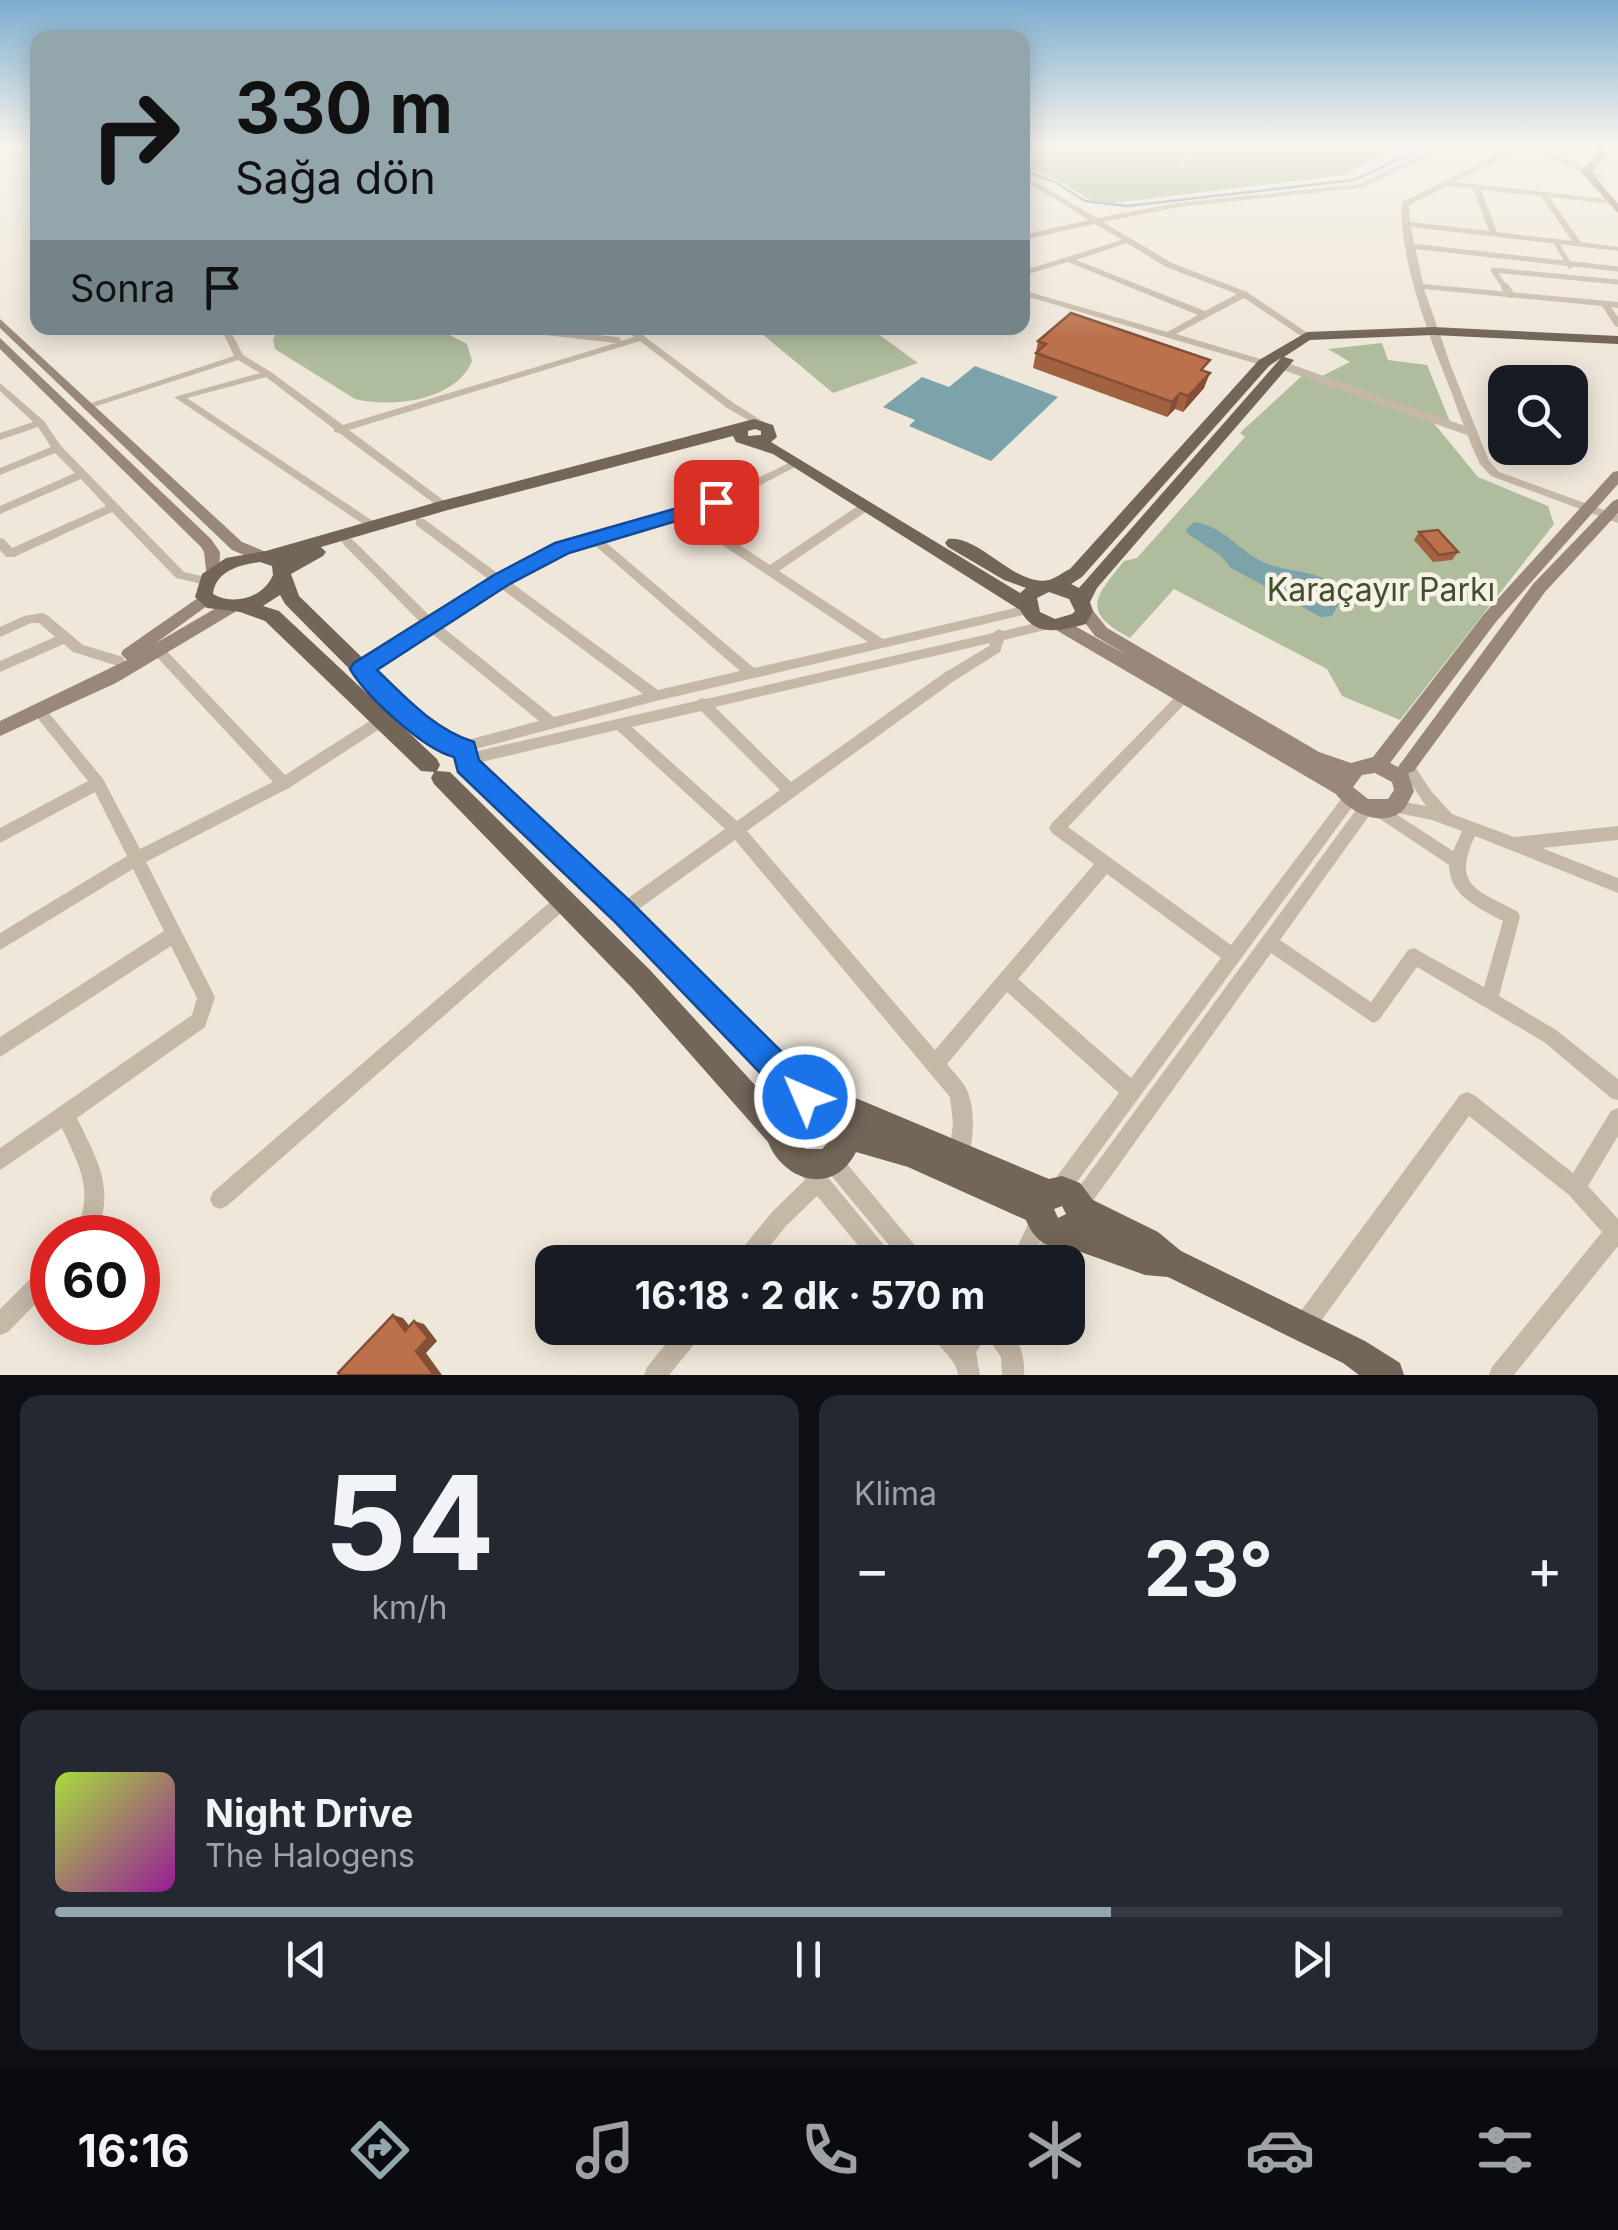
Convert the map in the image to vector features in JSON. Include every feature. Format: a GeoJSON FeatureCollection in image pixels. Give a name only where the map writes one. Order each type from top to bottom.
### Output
{"type":"FeatureCollection","features":[{"type":"Feature","properties":{"kind":"main road"},"geometry":{"type":"LineString","coordinates":[[0,322],[237,546],[280,563],[291,599],[413,720],[461,754],[805,1097]]}},
{"type":"Feature","properties":{"kind":"main road"},"geometry":{"type":"LineString","coordinates":[[1027,607],[1028,596],[1076,573],[1264,362],[1307,336],[1436,336],[1618,344]]}},
{"type":"Feature","properties":{"kind":"main road"},"geometry":{"type":"LineString","coordinates":[[1055,625],[1075,623],[1090,585],[1281,365],[1298,352],[1342,340],[1436,336]]}},
{"type":"Feature","properties":{"kind":"main road"},"geometry":{"type":"LineString","coordinates":[[0,342],[206,543],[212,552],[208,584]]}},
{"type":"Feature","properties":{"kind":"main road"},"geometry":{"type":"LineString","coordinates":[[0,717],[118,661],[234,560],[264,556],[442,506],[753,433],[1010,576],[1068,589],[1101,632],[1377,791]]}},
{"type":"Feature","properties":{"kind":"main road"},"geometry":{"type":"LineString","coordinates":[[0,729],[235,607],[266,596],[283,574],[348,542],[753,433],[1055,625],[1184,696],[1377,791]]}},
{"type":"Feature","properties":{"kind":"main road"},"geometry":{"type":"LineString","coordinates":[[1377,791],[1378,765],[1490,618],[1618,475]]}},
{"type":"Feature","properties":{"kind":"main road"},"geometry":{"type":"LineString","coordinates":[[1377,791],[1539,588],[1615,513]]}},
{"type":"Feature","properties":{"kind":"main road"},"geometry":{"type":"LineString","coordinates":[[208,584],[235,607],[272,616],[435,772],[641,978],[782,1135],[789,1153],[910,1153],[1059,1212]]}},
{"type":"Feature","properties":{"kind":"main road"},"geometry":{"type":"LineString","coordinates":[[435,772],[455,775],[461,754]]}},
{"type":"Feature","properties":{"kind":"main road"},"geometry":{"type":"LineString","coordinates":[[782,1135],[784,1115],[805,1097],[823,1097],[828,1150]]}},
{"type":"Feature","properties":{"kind":"main road"},"geometry":{"type":"LineString","coordinates":[[828,1150],[896,1128],[959,1158],[1145,1260],[1170,1262],[1354,1352],[1388,1375]]}},
{"type":"Feature","properties":{"kind":"street"},"geometry":{"type":"LineString","coordinates":[[1075,208],[1169,266],[1244,294],[1307,336]]}},
{"type":"Feature","properties":{"kind":"street"},"geometry":{"type":"LineString","coordinates":[[1030,236],[1162,208]]}},
{"type":"Feature","properties":{"kind":"street"},"geometry":{"type":"LineString","coordinates":[[1406,208],[1411,246],[1436,336],[1484,462],[1496,474],[1591,509],[1615,513]]}},
{"type":"Feature","properties":{"kind":"street"},"geometry":{"type":"LineString","coordinates":[[1484,208],[1494,234]]}},
{"type":"Feature","properties":{"kind":"street"},"geometry":{"type":"LineString","coordinates":[[1553,208],[1578,244]]}},
{"type":"Feature","properties":{"kind":"street"},"geometry":{"type":"LineString","coordinates":[[1406,224],[1618,250]]}},
{"type":"Feature","properties":{"kind":"street"},"geometry":{"type":"LineString","coordinates":[[1030,271],[1126,241]]}},
{"type":"Feature","properties":{"kind":"street"},"geometry":{"type":"LineString","coordinates":[[1555,241],[1573,271]]}},
{"type":"Feature","properties":{"kind":"street"},"geometry":{"type":"LineString","coordinates":[[1411,246],[1485,254],[1526,266],[1616,276]]}},
{"type":"Feature","properties":{"kind":"street"},"geometry":{"type":"LineString","coordinates":[[1485,254],[1510,294]]}},
{"type":"Feature","properties":{"kind":"street"},"geometry":{"type":"LineString","coordinates":[[1067,259],[1202,314]]}},
{"type":"Feature","properties":{"kind":"street"},"geometry":{"type":"LineString","coordinates":[[1493,270],[1526,266],[1616,276]]}},
{"type":"Feature","properties":{"kind":"street"},"geometry":{"type":"LineString","coordinates":[[1422,286],[1618,305]]}},
{"type":"Feature","properties":{"kind":"street"},"geometry":{"type":"LineString","coordinates":[[1030,294],[1264,362]]}},
{"type":"Feature","properties":{"kind":"street"},"geometry":{"type":"LineString","coordinates":[[1171,333],[1244,294]]}},
{"type":"Feature","properties":{"kind":"street"},"geometry":{"type":"LineString","coordinates":[[1605,304],[1618,324]]}},
{"type":"Feature","properties":{"kind":"street"},"geometry":{"type":"LineString","coordinates":[[228,335],[239,357],[268,374],[442,506]]}},
{"type":"Feature","properties":{"kind":"street"},"geometry":{"type":"LineString","coordinates":[[561,335],[598,340],[628,335]]}},
{"type":"Feature","properties":{"kind":"street"},"geometry":{"type":"LineString","coordinates":[[338,430],[631,335]]}},
{"type":"Feature","properties":{"kind":"street"},"geometry":{"type":"LineString","coordinates":[[635,335],[732,406],[753,433]]}},
{"type":"Feature","properties":{"kind":"street"},"geometry":{"type":"LineString","coordinates":[[87,406],[239,357]]}},
{"type":"Feature","properties":{"kind":"street"},"geometry":{"type":"LineString","coordinates":[[1281,365],[1473,433]]}},
{"type":"Feature","properties":{"kind":"street"},"geometry":{"type":"LineString","coordinates":[[268,374],[180,396],[372,526]]}},
{"type":"Feature","properties":{"kind":"street"},"geometry":{"type":"LineString","coordinates":[[0,386],[40,422],[57,448],[180,574],[208,584]]}},
{"type":"Feature","properties":{"kind":"street"},"geometry":{"type":"LineString","coordinates":[[732,406],[753,433]]}},
{"type":"Feature","properties":{"kind":"street"},"geometry":{"type":"LineString","coordinates":[[0,437],[40,422]]}},
{"type":"Feature","properties":{"kind":"street"},"geometry":{"type":"LineString","coordinates":[[0,472],[57,448]]}},
{"type":"Feature","properties":{"kind":"street"},"geometry":{"type":"LineString","coordinates":[[362,669],[501,580],[592,537],[716,502],[796,462]]}},
{"type":"Feature","properties":{"kind":"street"},"geometry":{"type":"LineString","coordinates":[[0,510],[82,475]]}},
{"type":"Feature","properties":{"kind":"street"},"geometry":{"type":"LineString","coordinates":[[0,542],[5,556],[115,506]]}},
{"type":"Feature","properties":{"kind":"street"},"geometry":{"type":"LineString","coordinates":[[771,571],[866,506]]}},
{"type":"Feature","properties":{"kind":"street"},"geometry":{"type":"LineString","coordinates":[[682,514],[881,644]]}},
{"type":"Feature","properties":{"kind":"street"},"geometry":{"type":"LineString","coordinates":[[420,522],[656,696]]}},
{"type":"Feature","properties":{"kind":"street"},"geometry":{"type":"LineString","coordinates":[[592,537],[752,674]]}},
{"type":"Feature","properties":{"kind":"street"},"geometry":{"type":"LineString","coordinates":[[348,542],[431,624],[552,722]]}},
{"type":"Feature","properties":{"kind":"street"},"geometry":{"type":"LineString","coordinates":[[461,754],[552,722],[1027,607]]}},
{"type":"Feature","properties":{"kind":"street"},"geometry":{"type":"LineString","coordinates":[[0,632],[28,619],[42,618],[78,650],[118,661]]}},
{"type":"Feature","properties":{"kind":"street"},"geometry":{"type":"LineString","coordinates":[[461,754],[618,724],[999,634],[1055,625]]}},
{"type":"Feature","properties":{"kind":"street"},"geometry":{"type":"LineString","coordinates":[[623,912],[790,790],[995,649],[999,634]]}},
{"type":"Feature","properties":{"kind":"street"},"geometry":{"type":"LineString","coordinates":[[0,667],[65,638]]}},
{"type":"Feature","properties":{"kind":"street"},"geometry":{"type":"LineString","coordinates":[[158,650],[284,784]]}},
{"type":"Feature","properties":{"kind":"street"},"geometry":{"type":"LineString","coordinates":[[1184,696],[1058,828],[1231,954]]}},
{"type":"Feature","properties":{"kind":"street"},"geometry":{"type":"LineString","coordinates":[[702,703],[790,790]]}},
{"type":"Feature","properties":{"kind":"street"},"geometry":{"type":"LineString","coordinates":[[0,1160],[198,1021],[206,998],[98,783],[39,712]]}},
{"type":"Feature","properties":{"kind":"street"},"geometry":{"type":"LineString","coordinates":[[0,942],[134,860],[284,784],[381,720]]}},
{"type":"Feature","properties":{"kind":"street"},"geometry":{"type":"LineString","coordinates":[[618,724],[736,830],[959,1093],[963,1124],[959,1158]]}},
{"type":"Feature","properties":{"kind":"street"},"geometry":{"type":"LineString","coordinates":[[0,836],[98,783]]}},
{"type":"Feature","properties":{"kind":"street"},"geometry":{"type":"LineString","coordinates":[[1377,791],[1618,886]]}},
{"type":"Feature","properties":{"kind":"street"},"geometry":{"type":"LineString","coordinates":[[1377,791],[1426,796],[1452,821]]}},
{"type":"Feature","properties":{"kind":"street"},"geometry":{"type":"LineString","coordinates":[[1377,791],[1454,860]]}},
{"type":"Feature","properties":{"kind":"street"},"geometry":{"type":"LineString","coordinates":[[1033,1245],[1268,941],[1377,791]]}},
{"type":"Feature","properties":{"kind":"street"},"geometry":{"type":"LineString","coordinates":[[1048,1245],[1059,1212],[1130,1090],[1231,954],[1377,791]]}},
{"type":"Feature","properties":{"kind":"street"},"geometry":{"type":"LineString","coordinates":[[1471,828],[1454,860],[1456,877],[1471,894],[1512,918],[1489,1001]]}},
{"type":"Feature","properties":{"kind":"street"},"geometry":{"type":"LineString","coordinates":[[1514,844],[1618,833]]}},
{"type":"Feature","properties":{"kind":"street"},"geometry":{"type":"LineString","coordinates":[[934,1065],[1104,864]]}},
{"type":"Feature","properties":{"kind":"street"},"geometry":{"type":"LineString","coordinates":[[220,1199],[564,901]]}},
{"type":"Feature","properties":{"kind":"street"},"geometry":{"type":"LineString","coordinates":[[0,1048],[173,935]]}},
{"type":"Feature","properties":{"kind":"street"},"geometry":{"type":"LineString","coordinates":[[1268,941],[1374,1014],[1414,956],[1550,1036],[1618,1091]]}},
{"type":"Feature","properties":{"kind":"street"},"geometry":{"type":"LineString","coordinates":[[1005,978],[1130,1090]]}},
{"type":"Feature","properties":{"kind":"street"},"geometry":{"type":"LineString","coordinates":[[1302,1328],[1467,1102],[1576,1188],[1616,1232],[1500,1375]]}},
{"type":"Feature","properties":{"kind":"street"},"geometry":{"type":"LineString","coordinates":[[65,1114],[95,1185],[96,1215]]}},
{"type":"Feature","properties":{"kind":"street"},"geometry":{"type":"LineString","coordinates":[[1576,1188],[1618,1118]]}},
{"type":"Feature","properties":{"kind":"street"},"geometry":{"type":"LineString","coordinates":[[758,1245],[828,1150]]}},
{"type":"Feature","properties":{"kind":"street"},"geometry":{"type":"LineString","coordinates":[[828,1150],[876,1245]]}},
{"type":"Feature","properties":{"kind":"street"},"geometry":{"type":"LineString","coordinates":[[828,1150],[903,1245]]}},
{"type":"Feature","properties":{"kind":"street"},"geometry":{"type":"LineString","coordinates":[[0,1324],[30,1294]]}},
{"type":"Feature","properties":{"kind":"street"},"geometry":{"type":"LineString","coordinates":[[656,1375],[680,1345]]}},
{"type":"Feature","properties":{"kind":"street"},"geometry":{"type":"LineString","coordinates":[[950,1345],[967,1368]]}},
{"type":"Feature","properties":{"kind":"street"},"geometry":{"type":"LineString","coordinates":[[967,1368],[966,1350],[973,1345]]}},
{"type":"Feature","properties":{"kind":"street"},"geometry":{"type":"LineString","coordinates":[[998,1345],[1015,1374]]}},
{"type":"Feature","properties":{"kind":"green space"},"geometry":{"type":"Polygon","coordinates":[[[275,335],[450,335],[467,344],[472,361],[464,374],[438,393],[404,401],[370,402],[355,399],[275,349],[275,335]]]}},
{"type":"Feature","properties":{"kind":"green space"},"geometry":{"type":"Polygon","coordinates":[[[763,335],[880,335],[918,363],[833,393],[763,335]]]}},
{"type":"Feature","properties":{"kind":"green space"},"geometry":{"type":"Polygon","coordinates":[[[1382,343],[1388,360],[1427,365],[1451,424],[1320,377],[1350,362],[1328,349],[1382,343]]]}},
{"type":"Feature","properties":{"kind":"green space","name":"Karaçayır Parkı"},"geometry":{"type":"Polygon","coordinates":[[[1304,374],[1432,421],[1478,477],[1548,506],[1554,524],[1400,720],[1342,696],[1327,669],[1174,589],[1130,638],[1114,629],[1099,612],[1100,595],[1124,561],[1137,558],[1245,437],[1240,433],[1304,374]]]}},
{"type":"Feature","properties":{"kind":"water"},"geometry":{"type":"Polygon","coordinates":[[[975,366],[1058,397],[991,461],[909,426],[915,420],[883,407],[922,377],[949,387],[975,366]]]}},
{"type":"Feature","properties":{"kind":"water"},"geometry":{"type":"Polygon","coordinates":[[[1194,522],[1214,528],[1263,562],[1316,575],[1335,585],[1344,594],[1332,616],[1321,617],[1231,568],[1220,555],[1188,534],[1186,530],[1194,522]]]}},
{"type":"Feature","properties":{"kind":"building"},"geometry":{"type":"Polygon","coordinates":[[[1071,313],[1210,360],[1201,370],[1210,373],[1188,396],[1180,393],[1172,402],[1036,353],[1046,344],[1038,341],[1071,313]]]}},
{"type":"Feature","properties":{"kind":"building"},"geometry":{"type":"Polygon","coordinates":[[[1438,530],[1458,552],[1439,555],[1419,532],[1438,530]]]}},
{"type":"Feature","properties":{"kind":"building"},"geometry":{"type":"Polygon","coordinates":[[[393,1315],[405,1331],[414,1321],[428,1338],[416,1351],[434,1375],[340,1375],[338,1373],[393,1315]]]}},
{"type":"Feature","properties":{"kind":"route"},"geometry":{"type":"LineString","coordinates":[[716,502],[562,548],[501,580],[362,669],[413,720],[449,746],[465,749],[467,764],[623,912],[805,1097]]}}]}
